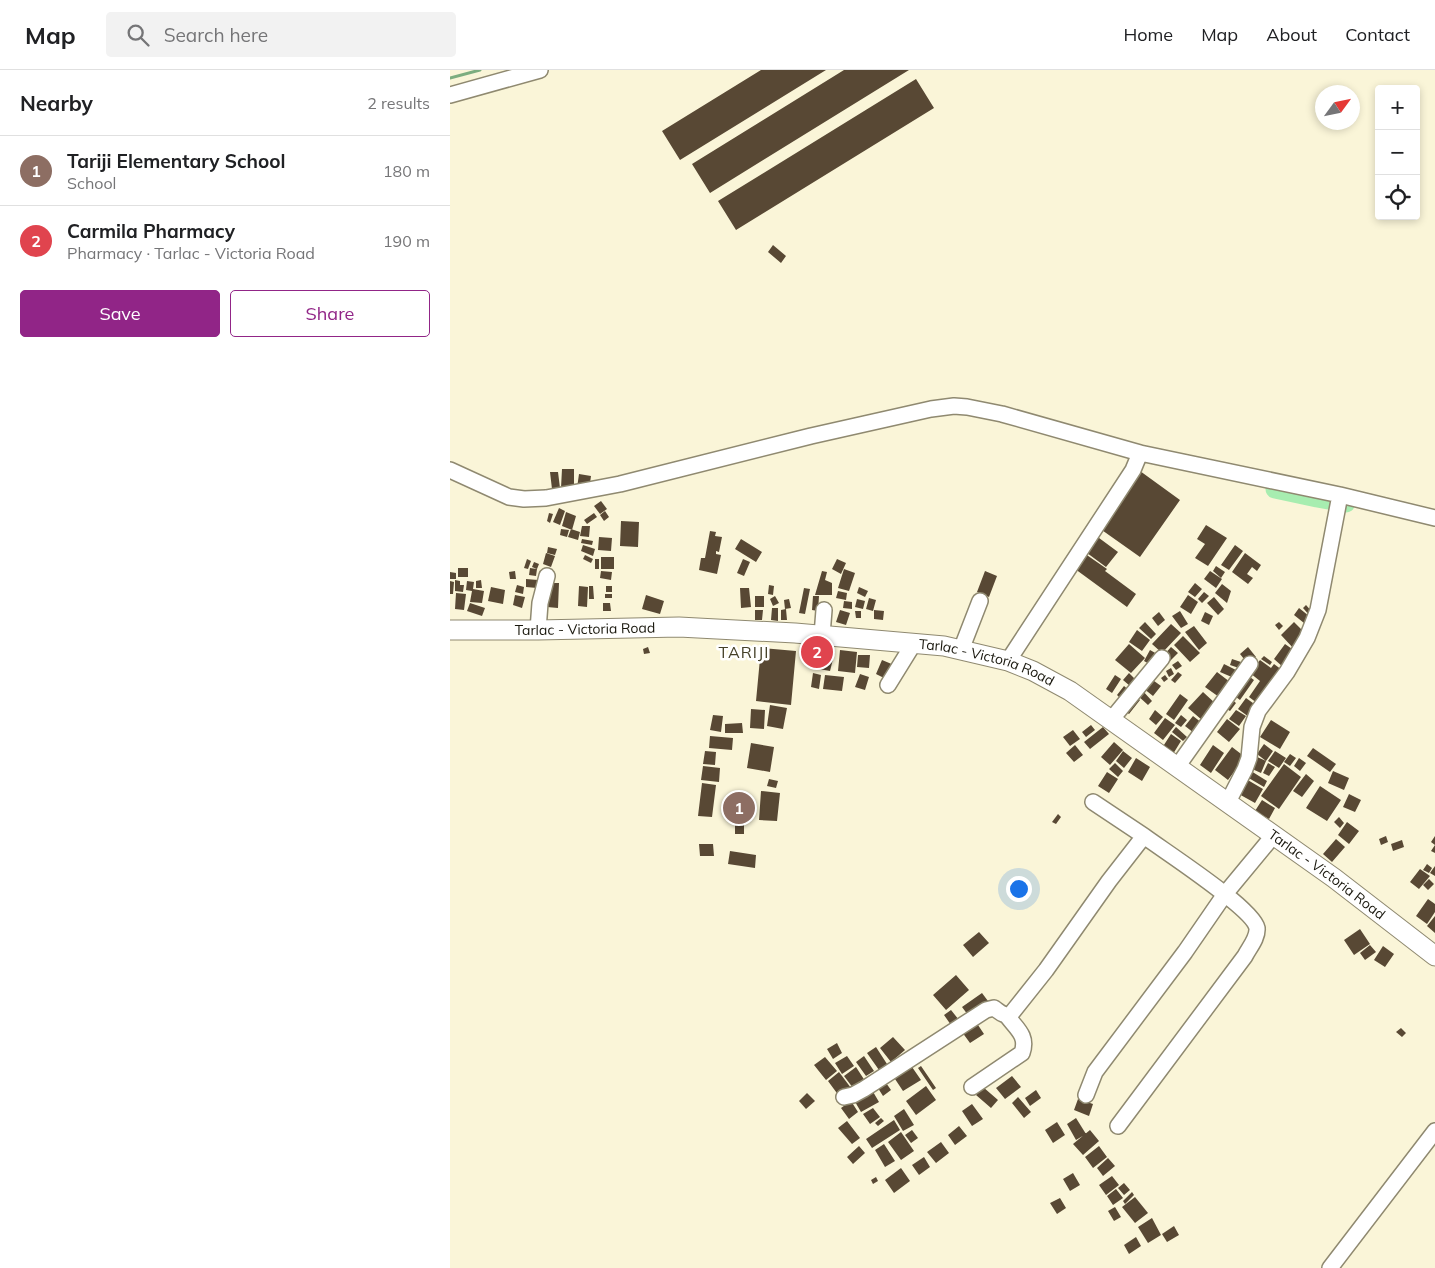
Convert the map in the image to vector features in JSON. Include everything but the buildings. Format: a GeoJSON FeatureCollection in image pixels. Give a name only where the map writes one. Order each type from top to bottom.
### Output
{"type":"FeatureCollection","features":[{"type":"Feature","properties":{"kind":"main road","name":"Tarlac - Victoria Road"},"geometry":{"type":"LineString","coordinates":[[450,630],[538,630],[679,626],[822,635],[944,646],[1008,661],[1034,671],[1070,690],[1334,878],[1435,956]]}},
{"type":"Feature","properties":{"kind":"street"},"geometry":{"type":"LineString","coordinates":[[450,95],[540,70]]}},
{"type":"Feature","properties":{"kind":"street"},"geometry":{"type":"LineString","coordinates":[[450,470],[509,497],[524,500],[546,498],[620,484],[811,436],[931,409],[967,406],[1140,453],[1340,501],[1435,518]]}},
{"type":"Feature","properties":{"kind":"street"},"geometry":{"type":"LineString","coordinates":[[1008,661],[1133,470],[1140,453]]}},
{"type":"Feature","properties":{"kind":"street"},"geometry":{"type":"LineString","coordinates":[[1228,802],[1249,758],[1252,727],[1258,711],[1287,672],[1307,638],[1318,610],[1340,501]]}},
{"type":"Feature","properties":{"kind":"street"},"geometry":{"type":"LineString","coordinates":[[538,630],[540,603],[547,576]]}},
{"type":"Feature","properties":{"kind":"street"},"geometry":{"type":"LineString","coordinates":[[961,650],[980,601]]}},
{"type":"Feature","properties":{"kind":"street"},"geometry":{"type":"LineString","coordinates":[[822,635],[824,610]]}},
{"type":"Feature","properties":{"kind":"street"},"geometry":{"type":"LineString","coordinates":[[888,685],[914,643]]}},
{"type":"Feature","properties":{"kind":"street"},"geometry":{"type":"LineString","coordinates":[[1111,720],[1162,658]]}},
{"type":"Feature","properties":{"kind":"street"},"geometry":{"type":"LineString","coordinates":[[1177,767],[1250,664]]}},
{"type":"Feature","properties":{"kind":"street"},"geometry":{"type":"LineString","coordinates":[[1093,802],[1225,894],[1255,923],[1257,930],[1256,938],[1245,956],[1118,1126]]}},
{"type":"Feature","properties":{"kind":"street"},"geometry":{"type":"LineString","coordinates":[[1007,1016],[1016,1010],[1109,881],[1144,836]]}},
{"type":"Feature","properties":{"kind":"street"},"geometry":{"type":"LineString","coordinates":[[1086,1095],[1095,1072],[1185,952],[1225,894],[1273,836]]}},
{"type":"Feature","properties":{"kind":"street"},"geometry":{"type":"LineString","coordinates":[[844,1097],[864,1089],[986,1010],[994,1008],[1007,1016],[1024,1039],[1025,1045],[1022,1053],[972,1087]]}},
{"type":"Feature","properties":{"kind":"street"},"geometry":{"type":"LineString","coordinates":[[1330,1268],[1435,1131]]}},
{"type":"Feature","properties":{"kind":"waterway"},"geometry":{"type":"LineString","coordinates":[[450,78],[480,70]]}},
{"type":"Feature","properties":{"kind":"waterway"},"geometry":{"type":"LineString","coordinates":[[1275,489],[1346,503]]}},
{"type":"Feature","properties":{"kind":"place","name":"Carmila Pharmacy"},"geometry":{"type":"Point","coordinates":[817,652]}},
{"type":"Feature","properties":{"kind":"place","name":"Tariji Elementary School"},"geometry":{"type":"Point","coordinates":[739,808]}},
{"type":"Feature","properties":{"kind":"district","name":"TARIJI"},"geometry":{"type":"Point","coordinates":[744,652]}}]}
